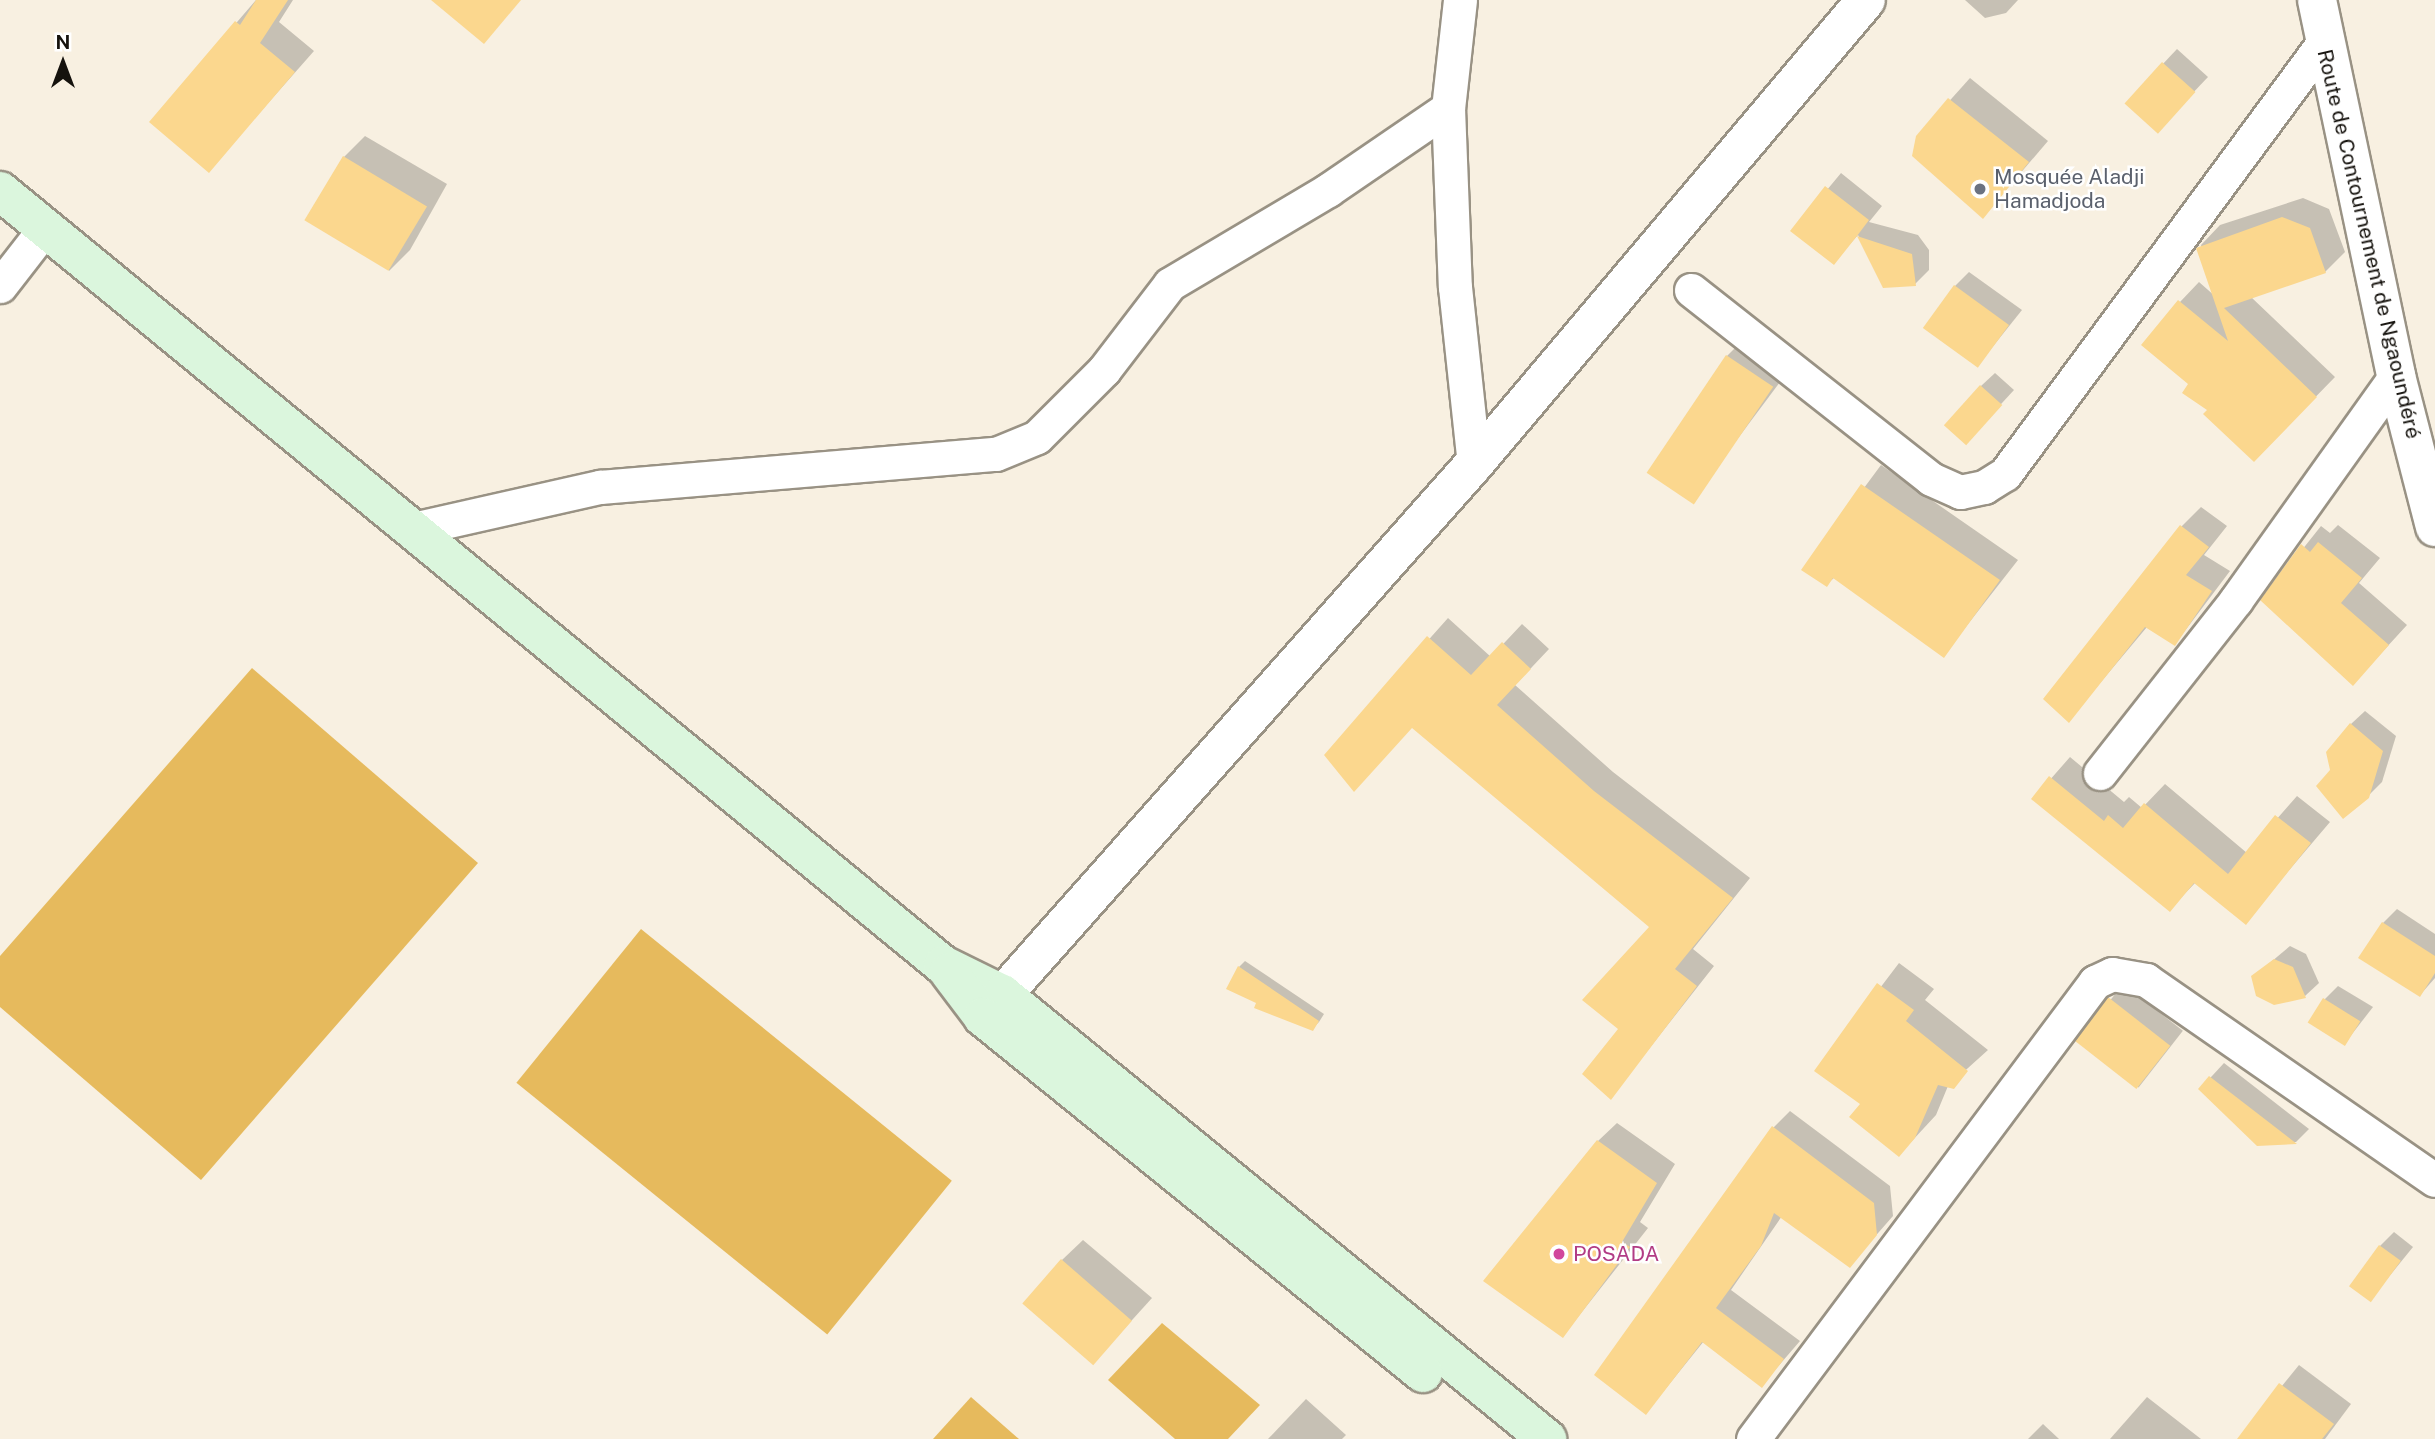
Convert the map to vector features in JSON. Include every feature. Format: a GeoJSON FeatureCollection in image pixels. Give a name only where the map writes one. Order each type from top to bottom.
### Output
{"type":"FeatureCollection","features":[{"type":"Feature","properties":{"kind":"main road"},"geometry":{"type":"LineString","coordinates":[[0,191],[992,1005],[1505,1439]]}},
{"type":"Feature","properties":{"kind":"main road"},"geometry":{"type":"LineString","coordinates":[[992,1005],[1546,1439]]}},
{"type":"Feature","properties":{"kind":"street"},"geometry":{"type":"LineString","coordinates":[[1460,0],[1448,108],[1455,287],[1474,464]]}},
{"type":"Feature","properties":{"kind":"street"},"geometry":{"type":"LineString","coordinates":[[992,1005],[1474,464],[1866,0]]}},
{"type":"Feature","properties":{"kind":"street","name":"Route de Contournement de Ngaoundéré"},"geometry":{"type":"LineString","coordinates":[[2317,0],[2396,376],[2435,527]]}},
{"type":"Feature","properties":{"kind":"street"},"geometry":{"type":"LineString","coordinates":[[1691,290],[1931,479],[1960,492],[1984,487],[2004,474],[2324,43]]}},
{"type":"Feature","properties":{"kind":"street"},"geometry":{"type":"LineString","coordinates":[[413,529],[600,487],[996,454],[1026,442],[1104,370],[1170,284],[1328,190],[1448,108]]}},
{"type":"Feature","properties":{"kind":"street"},"geometry":{"type":"LineString","coordinates":[[0,286],[45,228]]}},
{"type":"Feature","properties":{"kind":"street"},"geometry":{"type":"LineString","coordinates":[[2100,773],[2236,600],[2396,376]]}},
{"type":"Feature","properties":{"kind":"street"},"geometry":{"type":"LineString","coordinates":[[1753,1439],[2095,982],[2112,974],[2146,980],[2435,1180]]}},
{"type":"Feature","properties":{"kind":"shaded area"},"geometry":{"type":"Polygon","coordinates":[[[252,668],[478,863],[201,1180],[0,1007],[0,956],[252,668]]]}},
{"type":"Feature","properties":{"kind":"shaded area"},"geometry":{"type":"Polygon","coordinates":[[[641,929],[952,1181],[827,1335],[516,1083],[641,929]]]}},
{"type":"Feature","properties":{"kind":"shaded area"},"geometry":{"type":"Polygon","coordinates":[[[1162,1323],[1260,1405],[1228,1439],[1175,1439],[1108,1380],[1162,1323]]]}},
{"type":"Feature","properties":{"kind":"shaded area"},"geometry":{"type":"Polygon","coordinates":[[[971,1397],[1019,1439],[933,1439],[971,1397]]]}},
{"type":"Feature","properties":{"kind":"building"},"geometry":{"type":"Polygon","coordinates":[[[256,0],[288,0],[260,43],[295,72],[209,173],[149,122],[235,21],[240,25],[256,0]]]}},
{"type":"Feature","properties":{"kind":"building"},"geometry":{"type":"Polygon","coordinates":[[[431,0],[521,0],[484,44],[431,0]]]}},
{"type":"Feature","properties":{"kind":"building"},"geometry":{"type":"Polygon","coordinates":[[[2162,62],[2195,92],[2158,134],[2125,104],[2162,62]]]}},
{"type":"Feature","properties":{"kind":"building"},"geometry":{"type":"Polygon","coordinates":[[[1948,98],[2029,162],[1983,219],[1912,156],[1916,136],[1948,98]]]}},
{"type":"Feature","properties":{"kind":"building"},"geometry":{"type":"Polygon","coordinates":[[[343,156],[427,206],[388,271],[304,220],[343,156]]]}},
{"type":"Feature","properties":{"kind":"building"},"geometry":{"type":"Polygon","coordinates":[[[1825,186],[1869,220],[1834,265],[1790,231],[1825,186]]]}},
{"type":"Feature","properties":{"kind":"building"},"geometry":{"type":"Polygon","coordinates":[[[2282,217],[2310,228],[2326,273],[2224,308],[2317,397],[2254,462],[2203,414],[2207,410],[2182,393],[2188,384],[2141,345],[2178,300],[2228,341],[2196,248],[2282,217]]]}},
{"type":"Feature","properties":{"kind":"building"},"geometry":{"type":"Polygon","coordinates":[[[1857,236],[1912,254],[1916,286],[1883,288],[1857,236]]]}},
{"type":"Feature","properties":{"kind":"building"},"geometry":{"type":"Polygon","coordinates":[[[1954,285],[2009,325],[1978,368],[1923,328],[1954,285]]]}},
{"type":"Feature","properties":{"kind":"building"},"geometry":{"type":"Polygon","coordinates":[[[1726,355],[1773,387],[1694,505],[1647,473],[1726,355]]]}},
{"type":"Feature","properties":{"kind":"building"},"geometry":{"type":"Polygon","coordinates":[[[1980,385],[2002,405],[1966,445],[1944,425],[1980,385]]]}},
{"type":"Feature","properties":{"kind":"building"},"geometry":{"type":"Polygon","coordinates":[[[1861,484],[2000,580],[1944,658],[1833,578],[1827,587],[1801,570],[1861,484]]]}},
{"type":"Feature","properties":{"kind":"building"},"geometry":{"type":"Polygon","coordinates":[[[2180,525],[2209,547],[2186,575],[2212,591],[2175,646],[2145,627],[2069,723],[2043,699],[2180,525]]]}},
{"type":"Feature","properties":{"kind":"building"},"geometry":{"type":"Polygon","coordinates":[[[2318,542],[2362,578],[2341,603],[2389,645],[2353,686],[2260,600],[2301,544],[2310,552],[2318,542]]]}},
{"type":"Feature","properties":{"kind":"building"},"geometry":{"type":"Polygon","coordinates":[[[1427,636],[1471,675],[1502,642],[1531,669],[1497,705],[1594,791],[1733,898],[1675,969],[1697,986],[1611,1100],[1582,1074],[1618,1029],[1582,1000],[1649,927],[1412,728],[1354,792],[1324,755],[1427,636]]]}},
{"type":"Feature","properties":{"kind":"building"},"geometry":{"type":"Polygon","coordinates":[[[2350,723],[2383,751],[2369,798],[2343,819],[2316,786],[2330,770],[2326,752],[2350,723]]]}},
{"type":"Feature","properties":{"kind":"building"},"geometry":{"type":"Polygon","coordinates":[[[2049,776],[2104,821],[2108,815],[2123,828],[2144,803],[2228,874],[2275,815],[2311,843],[2246,925],[2194,883],[2170,912],[2031,799],[2049,776]]]}},
{"type":"Feature","properties":{"kind":"building"},"geometry":{"type":"Polygon","coordinates":[[[2382,922],[2435,956],[2435,973],[2420,997],[2358,958],[2382,922]]]}},
{"type":"Feature","properties":{"kind":"building"},"geometry":{"type":"Polygon","coordinates":[[[2274,959],[2293,967],[2306,998],[2274,1005],[2256,996],[2251,976],[2274,959]]]}},
{"type":"Feature","properties":{"kind":"building"},"geometry":{"type":"Polygon","coordinates":[[[1238,966],[1319,1021],[1313,1031],[1254,1008],[1256,1003],[1226,989],[1238,966]]]}},
{"type":"Feature","properties":{"kind":"building"},"geometry":{"type":"Polygon","coordinates":[[[1877,983],[1914,1010],[1906,1021],[1968,1071],[1954,1089],[1938,1085],[1915,1138],[1899,1157],[1849,1117],[1860,1104],[1814,1071],[1877,983]]]}},
{"type":"Feature","properties":{"kind":"building"},"geometry":{"type":"Polygon","coordinates":[[[2108,997],[2170,1046],[2136,1089],[2074,1040],[2108,997]]]}},
{"type":"Feature","properties":{"kind":"building"},"geometry":{"type":"Polygon","coordinates":[[[2323,998],[2360,1021],[2345,1046],[2308,1023],[2323,998]]]}},
{"type":"Feature","properties":{"kind":"building"},"geometry":{"type":"Polygon","coordinates":[[[2209,1076],[2297,1144],[2257,1146],[2198,1089],[2209,1076]]]}},
{"type":"Feature","properties":{"kind":"building"},"geometry":{"type":"Polygon","coordinates":[[[1772,1126],[1874,1203],[1877,1235],[1850,1268],[1774,1213],[1761,1246],[1716,1308],[1784,1359],[1762,1388],[1702,1342],[1646,1415],[1594,1375],[1772,1126]]]}},
{"type":"Feature","properties":{"kind":"building"},"geometry":{"type":"Polygon","coordinates":[[[1597,1140],[1657,1183],[1622,1242],[1630,1247],[1563,1338],[1483,1281],[1597,1140]]]}},
{"type":"Feature","properties":{"kind":"building"},"geometry":{"type":"Polygon","coordinates":[[[2379,1245],[2401,1261],[2371,1302],[2349,1286],[2379,1245]]]}},
{"type":"Feature","properties":{"kind":"building"},"geometry":{"type":"Polygon","coordinates":[[[1061,1259],[1132,1321],[1093,1365],[1022,1304],[1061,1259]]]}},
{"type":"Feature","properties":{"kind":"building"},"geometry":{"type":"Polygon","coordinates":[[[2279,1383],[2334,1424],[2322,1439],[2237,1439],[2279,1383]]]}},
{"type":"Feature","properties":{"kind":"place","name":"Mosquée Aladji Hamadjoda"},"geometry":{"type":"Point","coordinates":[1980,189]}},
{"type":"Feature","properties":{"kind":"place","name":"POSADA"},"geometry":{"type":"Point","coordinates":[1559,1254]}}]}
